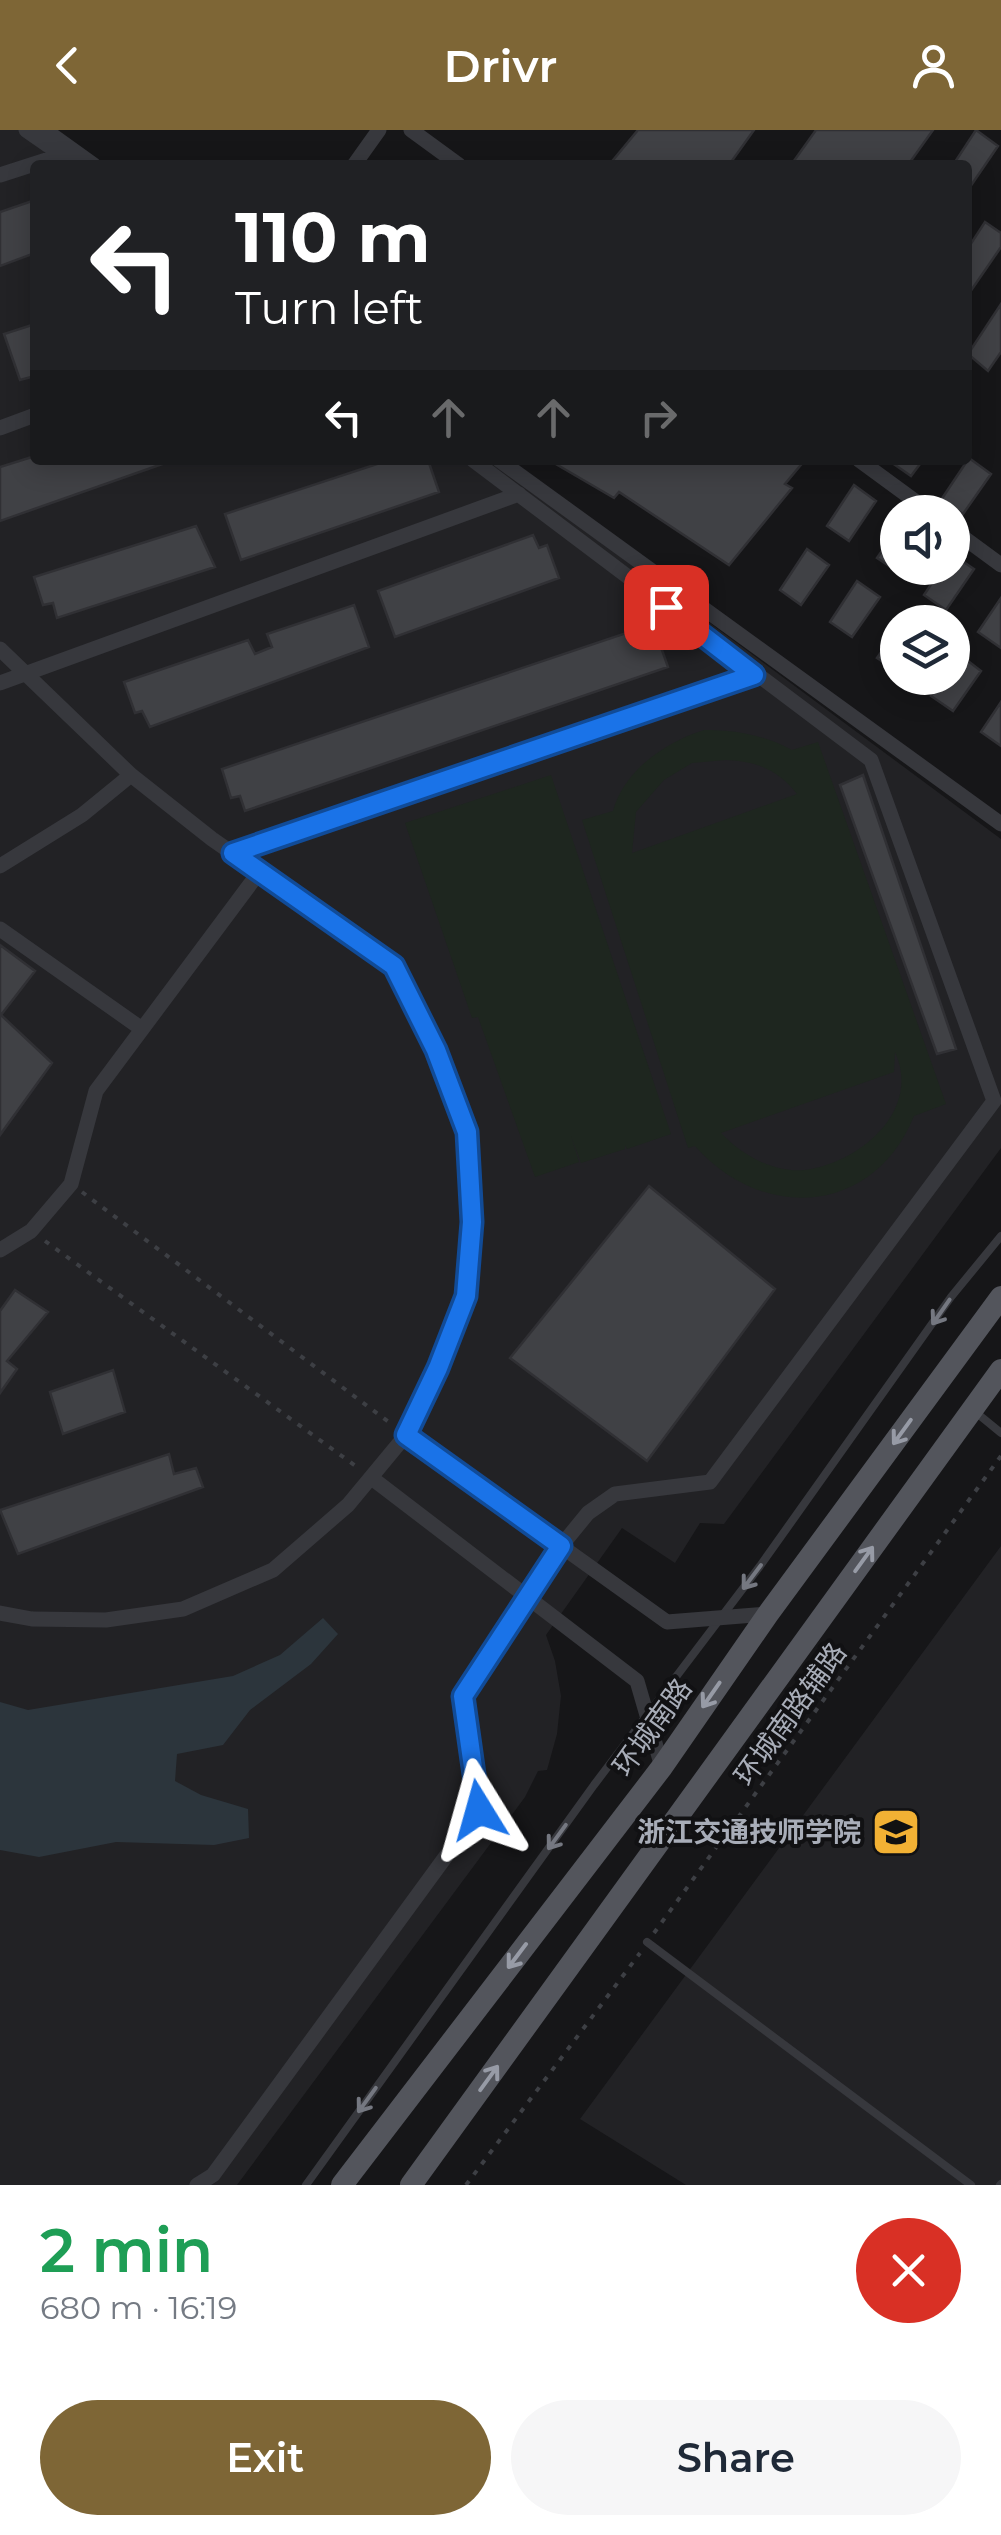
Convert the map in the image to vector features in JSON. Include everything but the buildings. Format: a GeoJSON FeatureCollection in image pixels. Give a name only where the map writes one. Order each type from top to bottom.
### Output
{"type":"FeatureCollection","features":[{"type":"Feature","properties":{"kind":"main road","name":"环城南路"},"geometry":{"type":"LineString","coordinates":[[342,2185],[662,1768],[768,1614],[1001,1297]]}},
{"type":"Feature","properties":{"kind":"main road"},"geometry":{"type":"LineString","coordinates":[[411,2185],[1001,1370]]}},
{"type":"Feature","properties":{"kind":"street"},"geometry":{"type":"LineString","coordinates":[[26,130],[68,160]]}},
{"type":"Feature","properties":{"kind":"street"},"geometry":{"type":"LineString","coordinates":[[46,130],[87,160]]}},
{"type":"Feature","properties":{"kind":"street"},"geometry":{"type":"LineString","coordinates":[[358,160],[380,130]]}},
{"type":"Feature","properties":{"kind":"street"},"geometry":{"type":"LineString","coordinates":[[411,130],[452,160]]}},
{"type":"Feature","properties":{"kind":"street"},"geometry":{"type":"LineString","coordinates":[[0,175],[30,168]]}},
{"type":"Feature","properties":{"kind":"street"},"geometry":{"type":"LineString","coordinates":[[0,428],[30,417]]}},
{"type":"Feature","properties":{"kind":"street"},"geometry":{"type":"LineString","coordinates":[[198,2185],[213,2174],[479,1810],[463,1696],[561,1546],[588,1514],[615,1494],[710,1482],[994,1101],[870,760],[480,465]]}},
{"type":"Feature","properties":{"kind":"street"},"geometry":{"type":"LineString","coordinates":[[507,465],[1001,824]]}},
{"type":"Feature","properties":{"kind":"street"},"geometry":{"type":"LineString","coordinates":[[866,465],[907,495]]}},
{"type":"Feature","properties":{"kind":"street"},"geometry":{"type":"LineString","coordinates":[[0,683],[519,494]]}},
{"type":"Feature","properties":{"kind":"street"},"geometry":{"type":"LineString","coordinates":[[970,542],[1001,564]]}},
{"type":"Feature","properties":{"kind":"street"},"geometry":{"type":"LineString","coordinates":[[0,649],[131,775],[233,853],[394,966],[436,1050],[467,1132],[472,1222],[466,1296],[406,1435],[348,1506],[274,1570],[182,1609],[106,1620],[32,1619],[0,1613]]}},
{"type":"Feature","properties":{"kind":"street"},"geometry":{"type":"LineString","coordinates":[[233,853],[754,675]]}},
{"type":"Feature","properties":{"kind":"street"},"geometry":{"type":"LineString","coordinates":[[0,866],[82,815],[131,775]]}},
{"type":"Feature","properties":{"kind":"street"},"geometry":{"type":"LineString","coordinates":[[0,1250],[32,1232],[71,1184],[96,1091],[260,871]]}},
{"type":"Feature","properties":{"kind":"street"},"geometry":{"type":"LineString","coordinates":[[0,929],[142,1030]]}},
{"type":"Feature","properties":{"kind":"street"},"geometry":{"type":"LineString","coordinates":[[406,1435],[667,1622],[768,1614]]}},
{"type":"Feature","properties":{"kind":"street"},"geometry":{"type":"LineString","coordinates":[[373,1479],[637,1681],[662,1768]]}},
{"type":"Feature","properties":{"kind":"lane"},"geometry":{"type":"LineString","coordinates":[[306,2185],[951,1297],[1001,1236]]}},
{"type":"Feature","properties":{"kind":"lane"},"geometry":{"type":"LineString","coordinates":[[972,1410],[1001,1432]]}},
{"type":"Feature","properties":{"kind":"lane"},"geometry":{"type":"LineString","coordinates":[[647,1942],[971,2185]]}},
{"type":"Feature","properties":{"kind":"path"},"geometry":{"type":"LineString","coordinates":[[71,1184],[406,1435]]}},
{"type":"Feature","properties":{"kind":"path"},"geometry":{"type":"LineString","coordinates":[[32,1232],[373,1479]]}},
{"type":"Feature","properties":{"kind":"path","name":"环城南路辅路"},"geometry":{"type":"LineString","coordinates":[[466,2185],[1001,1456]]}},
{"type":"Feature","properties":{"kind":"shaded area"},"geometry":{"type":"Polygon","coordinates":[[[0,130],[41,130],[82,160],[30,160],[30,465],[497,465],[1001,839],[1001,1148],[724,1524],[700,1523],[675,1563],[622,1528],[546,1635],[561,1696],[557,1734],[547,1770],[538,1771],[525,1797],[237,2185],[0,2185],[0,130]]]}},
{"type":"Feature","properties":{"kind":"shaded area"},"geometry":{"type":"Polygon","coordinates":[[[704,730],[739,732],[792,750],[818,742],[946,1104],[914,1116],[896,1149],[872,1173],[845,1189],[815,1197],[784,1196],[752,1188],[722,1171],[695,1146],[688,1148],[582,820],[613,811],[627,783],[648,760],[704,730]],[[726,760],[692,763],[664,780],[636,812],[632,853],[797,794],[766,768],[726,760]],[[895,1052],[894,1072],[721,1133],[748,1155],[781,1169],[805,1170],[846,1157],[864,1145],[893,1113],[900,1094],[901,1074],[895,1052]]]}},
{"type":"Feature","properties":{"kind":"shaded area"},"geometry":{"type":"Polygon","coordinates":[[[551,775],[671,1134],[627,1149],[625,1145],[625,1149],[581,1163],[571,1136],[579,1162],[535,1177],[478,1017],[472,1018],[405,823],[551,775]]]}},
{"type":"Feature","properties":{"kind":"shaded area","name":"浙江交通技师学院"},"geometry":{"type":"Polygon","coordinates":[[[1001,1546],[1001,2185],[686,2185],[580,2119],[1001,1546]]]}},
{"type":"Feature","properties":{"kind":"shaded area"},"geometry":{"type":"Polygon","coordinates":[[[323,1618],[338,1634],[311,1664],[250,1710],[223,1745],[177,1754],[175,1781],[201,1795],[248,1809],[249,1838],[214,1845],[116,1842],[39,1857],[0,1850],[0,1702],[28,1710],[233,1676],[280,1655],[323,1618]]]}},
{"type":"Feature","properties":{"kind":"place","name":"浙江交通技师学院"},"geometry":{"type":"Point","coordinates":[896,1832]}},
{"type":"Feature","properties":{"kind":"route"},"geometry":{"type":"LineString","coordinates":[[479,1810],[463,1696],[561,1546],[406,1435],[466,1296],[472,1222],[467,1132],[436,1050],[394,966],[233,853],[754,675],[666,607]]}}]}
